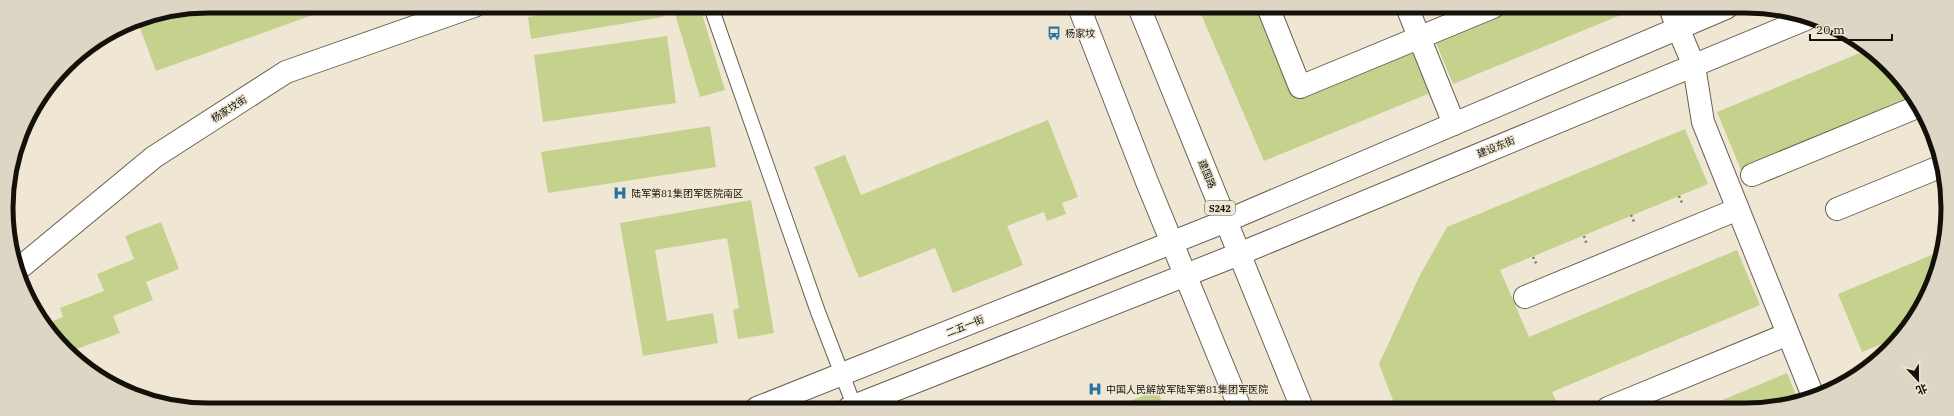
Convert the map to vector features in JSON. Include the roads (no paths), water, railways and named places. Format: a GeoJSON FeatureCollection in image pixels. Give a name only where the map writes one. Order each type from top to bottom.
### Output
{"type":"FeatureCollection","features":[{"type":"Feature","properties":{"kind":"street","name":"杨家坟街"},"geometry":{"type":"LineString","coordinates":[[22,265],[154,157],[286,72],[444,13]]}},
{"type":"Feature","properties":{"kind":"street"},"geometry":{"type":"LineString","coordinates":[[1081,13],[1172,243],[1238,403]]}},
{"type":"Feature","properties":{"kind":"street","name":"建国路"},"geometry":{"type":"LineString","coordinates":[[1141,13],[1300,403]]}},
{"type":"Feature","properties":{"kind":"street"},"geometry":{"type":"LineString","coordinates":[[1270,13],[1300,86],[1420,38],[1478,13]]}},
{"type":"Feature","properties":{"kind":"street"},"geometry":{"type":"LineString","coordinates":[[1410,13],[1454,124]]}},
{"type":"Feature","properties":{"kind":"street"},"geometry":{"type":"LineString","coordinates":[[1672,13],[1694,66],[1703,122],[1811,392]]}},
{"type":"Feature","properties":{"kind":"street"},"geometry":{"type":"LineString","coordinates":[[1172,243],[1714,13]]}},
{"type":"Feature","properties":{"kind":"street","name":"建设东街"},"geometry":{"type":"LineString","coordinates":[[1185,275],[1801,21]]}},
{"type":"Feature","properties":{"kind":"street"},"geometry":{"type":"LineString","coordinates":[[1752,175],[1913,108]]}},
{"type":"Feature","properties":{"kind":"street"},"geometry":{"type":"LineString","coordinates":[[1838,209],[1937,168]]}},
{"type":"Feature","properties":{"kind":"street"},"geometry":{"type":"LineString","coordinates":[[1525,297],[1738,209]]}},
{"type":"Feature","properties":{"kind":"street","name":"二五一街"},"geometry":{"type":"LineString","coordinates":[[771,403],[1172,243]]}},
{"type":"Feature","properties":{"kind":"street"},"geometry":{"type":"LineString","coordinates":[[865,403],[1185,275]]}},
{"type":"Feature","properties":{"kind":"street"},"geometry":{"type":"LineString","coordinates":[[1620,403],[1788,334]]}},
{"type":"Feature","properties":{"kind":"lane"},"geometry":{"type":"LineString","coordinates":[[713,13],[851,403]]}},
{"type":"Feature","properties":{"kind":"place","name":"杨家坟"},"geometry":{"type":"Point","coordinates":[1054,33]}},
{"type":"Feature","properties":{"kind":"place","name":"陆军第81集团军医院南区"},"geometry":{"type":"Point","coordinates":[620,193]}},
{"type":"Feature","properties":{"kind":"place","name":"中国人民解放军陆军第81集团军医院"},"geometry":{"type":"Point","coordinates":[1095,389]}}]}
